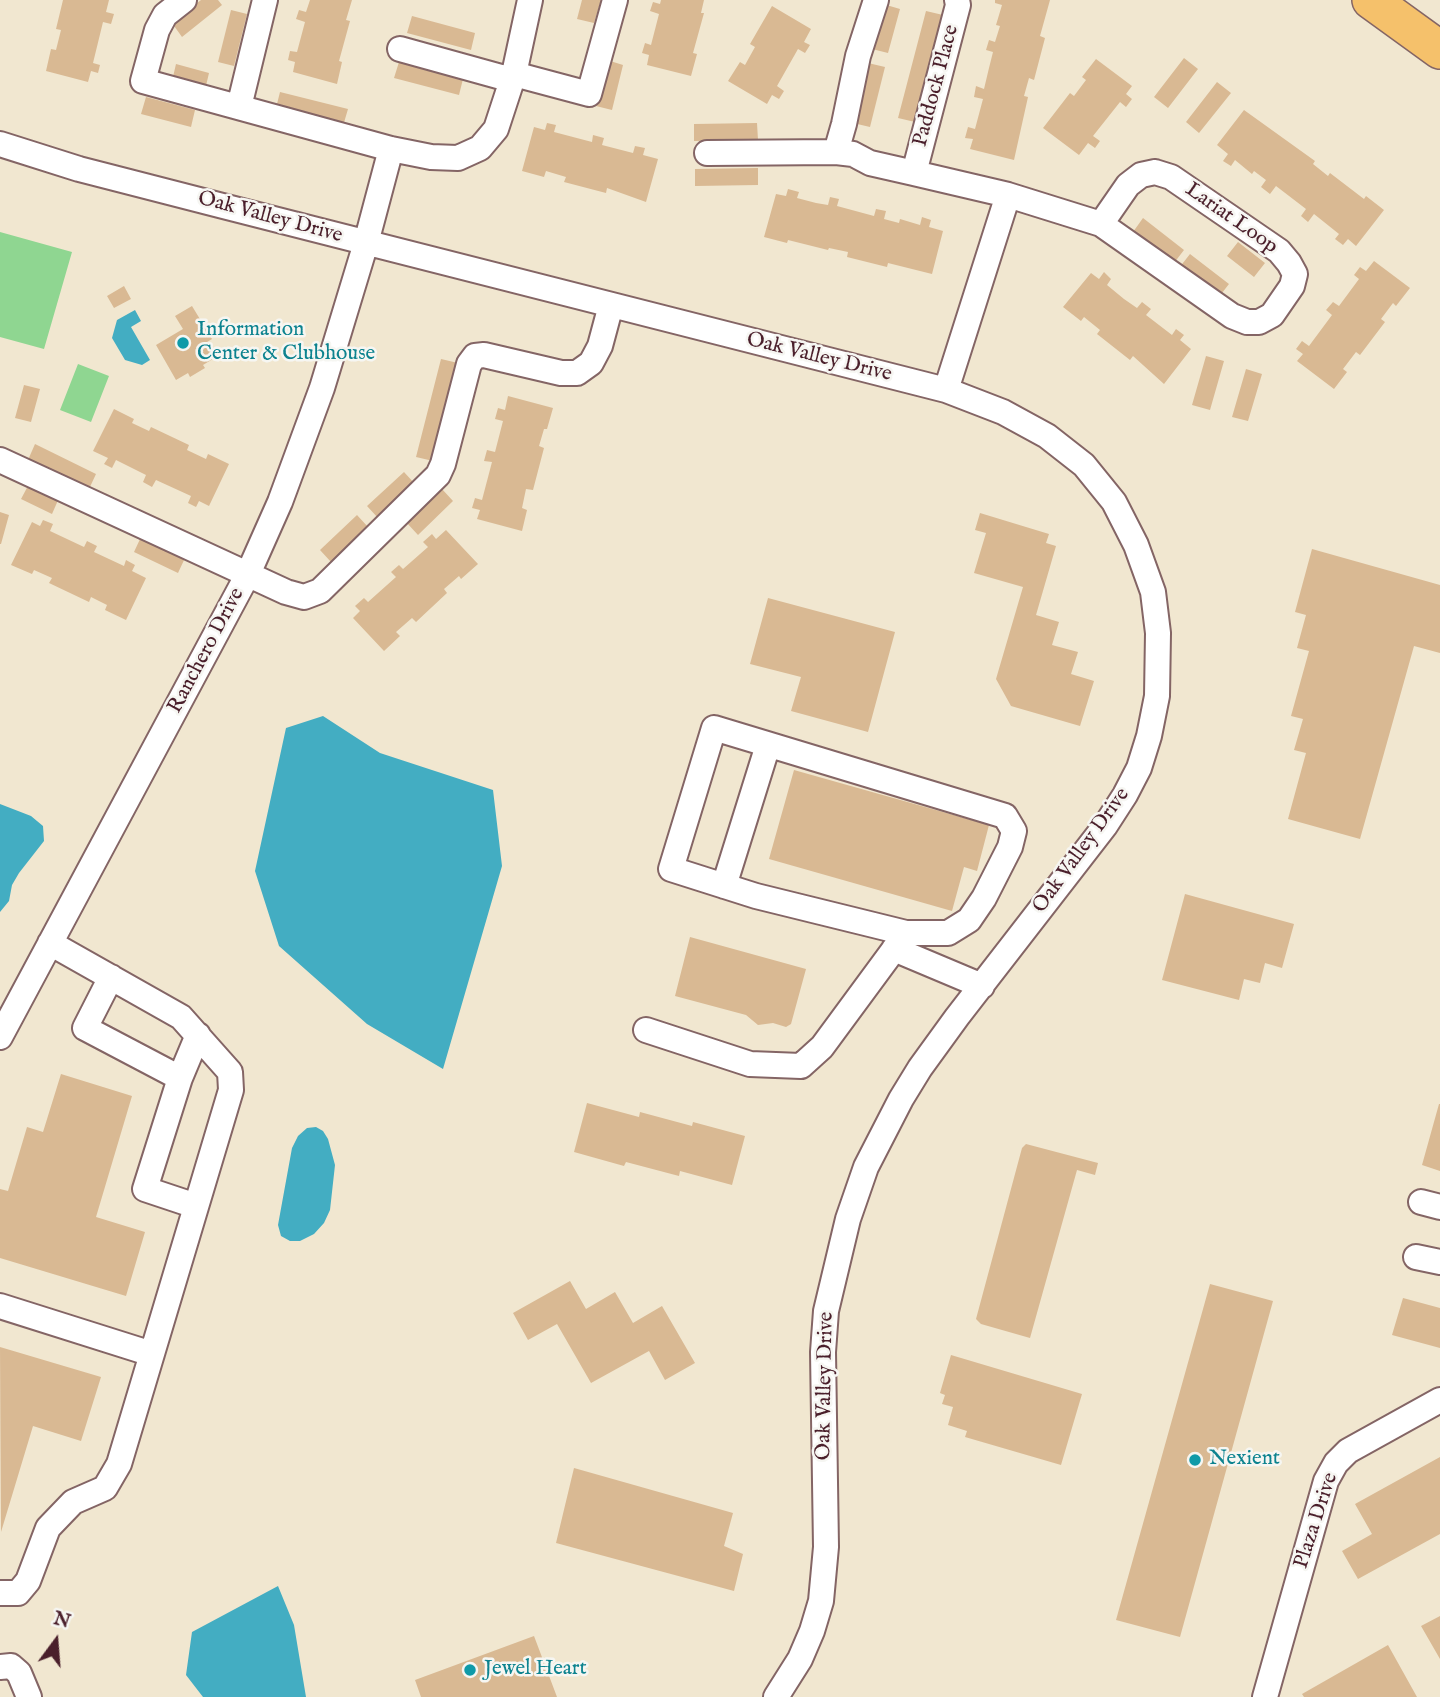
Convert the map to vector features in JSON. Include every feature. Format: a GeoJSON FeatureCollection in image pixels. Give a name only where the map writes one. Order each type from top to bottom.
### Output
{"type":"FeatureCollection","features":[{"type":"Feature","properties":{"kind":"highway"},"geometry":{"type":"LineString","coordinates":[[1371,0],[1440,50]]}},
{"type":"Feature","properties":{"kind":"street"},"geometry":{"type":"LineString","coordinates":[[184,0],[165,15],[157,30],[143,81],[391,149],[431,157],[458,158],[480,148],[496,129],[513,77],[530,0]]}},
{"type":"Feature","properties":{"kind":"street"},"geometry":{"type":"LineString","coordinates":[[239,107],[265,0]]}},
{"type":"Feature","properties":{"kind":"street"},"geometry":{"type":"LineString","coordinates":[[400,49],[589,94],[615,0]]}},
{"type":"Feature","properties":{"kind":"street"},"geometry":{"type":"LineString","coordinates":[[836,152],[858,56],[876,0]]}},
{"type":"Feature","properties":{"kind":"street","name":"Paddock Place"},"geometry":{"type":"LineString","coordinates":[[914,173],[958,5],[957,0]]}},
{"type":"Feature","properties":{"kind":"street","name":"Oak Valley Drive"},"geometry":{"type":"LineString","coordinates":[[0,144],[79,169],[946,390],[1003,412],[1048,436],[1084,465],[1114,502],[1136,544],[1153,592],[1158,633],[1157,696],[1139,768],[1105,826],[951,1025],[901,1098],[866,1167],[848,1219],[826,1311],[823,1352],[822,1437],[826,1547],[821,1601],[800,1659],[776,1697]]}},
{"type":"Feature","properties":{"kind":"street","name":"Ranchero Drive"},"geometry":{"type":"LineString","coordinates":[[0,1037],[248,574],[303,443],[322,388],[391,149]]}},
{"type":"Feature","properties":{"kind":"street","name":"Paddock Place"},"geometry":{"type":"LineString","coordinates":[[706,153],[836,152],[853,155],[870,163],[1008,195]]}},
{"type":"Feature","properties":{"kind":"street","name":"Lariat Loop"},"geometry":{"type":"LineString","coordinates":[[1008,195],[1101,224],[1232,316],[1247,322],[1259,322],[1272,315],[1292,286],[1295,274],[1279,251],[1171,177],[1155,172],[1141,175],[1128,185],[1101,224]]}},
{"type":"Feature","properties":{"kind":"street"},"geometry":{"type":"LineString","coordinates":[[946,390],[1008,195]]}},
{"type":"Feature","properties":{"kind":"street"},"geometry":{"type":"LineString","coordinates":[[0,460],[286,592],[304,597],[320,591],[438,475],[468,364],[475,356],[484,355],[561,373],[577,373],[591,363],[600,346],[611,305]]}},
{"type":"Feature","properties":{"kind":"street"},"geometry":{"type":"LineString","coordinates":[[646,1030],[750,1064],[801,1066],[822,1047],[900,941],[948,933],[968,920],[984,898],[1010,847],[1014,831],[1005,816],[714,728],[671,869],[900,941],[982,986]]}},
{"type":"Feature","properties":{"kind":"street"},"geometry":{"type":"LineString","coordinates":[[724,886],[768,745]]}},
{"type":"Feature","properties":{"kind":"street"},"geometry":{"type":"LineString","coordinates":[[0,1593],[19,1593],[29,1581],[48,1528],[73,1502],[105,1488],[120,1464],[231,1090],[230,1072],[181,1017],[50,943]]}},
{"type":"Feature","properties":{"kind":"street"},"geometry":{"type":"LineString","coordinates":[[111,978],[85,1028],[180,1078]]}},
{"type":"Feature","properties":{"kind":"street"},"geometry":{"type":"LineString","coordinates":[[196,1206],[145,1189],[180,1078],[198,1035]]}},
{"type":"Feature","properties":{"kind":"street"},"geometry":{"type":"LineString","coordinates":[[0,1306],[152,1354]]}},
{"type":"Feature","properties":{"kind":"street","name":"Plaza Drive"},"geometry":{"type":"LineString","coordinates":[[1265,1697],[1326,1481],[1336,1463],[1348,1451],[1440,1399]]}},
{"type":"Feature","properties":{"kind":"street"},"geometry":{"type":"LineString","coordinates":[[0,1667],[11,1666],[19,1673],[29,1697]]}},
{"type":"Feature","properties":{"kind":"green space"},"geometry":{"type":"Polygon","coordinates":[[[0,232],[72,252],[44,349],[0,337],[0,232]]]}},
{"type":"Feature","properties":{"kind":"green space"},"geometry":{"type":"Polygon","coordinates":[[[78,364],[109,376],[91,422],[60,410],[78,364]]]}},
{"type":"Feature","properties":{"kind":"water"},"geometry":{"type":"Polygon","coordinates":[[[135,310],[141,321],[131,327],[150,360],[142,365],[125,360],[112,338],[117,320],[135,310]]]}},
{"type":"Feature","properties":{"kind":"water"},"geometry":{"type":"Polygon","coordinates":[[[323,716],[380,753],[493,790],[502,866],[443,1069],[367,1024],[279,946],[255,871],[286,728],[323,716]]]}},
{"type":"Feature","properties":{"kind":"water"},"geometry":{"type":"Polygon","coordinates":[[[0,804],[31,816],[43,826],[44,841],[19,873],[12,885],[9,901],[0,912],[0,804]]]}},
{"type":"Feature","properties":{"kind":"water"},"geometry":{"type":"Polygon","coordinates":[[[316,1127],[323,1131],[328,1139],[335,1165],[330,1210],[324,1223],[314,1234],[300,1241],[290,1241],[281,1236],[278,1225],[292,1148],[298,1136],[307,1128],[316,1127]]]}},
{"type":"Feature","properties":{"kind":"water"},"geometry":{"type":"Polygon","coordinates":[[[278,1586],[294,1625],[306,1697],[203,1697],[186,1675],[192,1632],[278,1586]]]}},
{"type":"Feature","properties":{"kind":"building"},"geometry":{"type":"Polygon","coordinates":[[[63,0],[109,0],[106,12],[114,14],[111,24],[103,22],[93,63],[100,65],[98,73],[91,71],[88,82],[46,71],[51,49],[56,50],[61,30],[56,29],[63,0]]]}},
{"type":"Feature","properties":{"kind":"building"},"geometry":{"type":"Polygon","coordinates":[[[201,0],[218,0],[222,5],[182,37],[172,23],[201,0]]]}},
{"type":"Feature","properties":{"kind":"building"},"geometry":{"type":"Polygon","coordinates":[[[310,0],[352,0],[346,20],[350,21],[339,61],[342,62],[337,84],[293,72],[295,62],[288,60],[290,51],[297,52],[305,22],[296,19],[299,10],[306,12],[310,0]]]}},
{"type":"Feature","properties":{"kind":"building"},"geometry":{"type":"Polygon","coordinates":[[[582,0],[601,0],[594,23],[577,19],[582,0]]]}},
{"type":"Feature","properties":{"kind":"building"},"geometry":{"type":"Polygon","coordinates":[[[661,0],[704,0],[701,13],[704,13],[693,53],[697,54],[691,76],[647,65],[649,55],[642,53],[645,43],[651,45],[659,14],[650,11],[653,2],[660,4],[661,0]]]}},
{"type":"Feature","properties":{"kind":"building"},"geometry":{"type":"Polygon","coordinates":[[[995,0],[1050,0],[1040,36],[1045,38],[1034,80],[1029,78],[1024,96],[1028,97],[1014,160],[970,149],[973,139],[965,138],[968,127],[975,129],[983,99],[974,97],[976,86],[984,89],[993,52],[986,50],[989,40],[995,42],[1000,26],[996,25],[1002,5],[995,3],[995,0]]]}},
{"type":"Feature","properties":{"kind":"building"},"geometry":{"type":"Polygon","coordinates":[[[883,4],[900,9],[888,53],[872,49],[883,4]]]}},
{"type":"Feature","properties":{"kind":"building"},"geometry":{"type":"Polygon","coordinates":[[[772,6],[811,29],[804,42],[810,45],[805,53],[798,49],[777,86],[784,91],[779,99],[772,95],[767,104],[728,81],[740,62],[745,65],[755,47],[750,44],[772,6]]]}},
{"type":"Feature","properties":{"kind":"building"},"geometry":{"type":"Polygon","coordinates":[[[231,10],[247,14],[234,66],[218,62],[231,10]]]}},
{"type":"Feature","properties":{"kind":"building"},"geometry":{"type":"Polygon","coordinates":[[[926,11],[943,15],[915,122],[898,118],[926,11]]]}},
{"type":"Feature","properties":{"kind":"building"},"geometry":{"type":"Polygon","coordinates":[[[412,16],[475,33],[471,50],[407,33],[412,16]]]}},
{"type":"Feature","properties":{"kind":"building"},"geometry":{"type":"Polygon","coordinates":[[[1184,58],[1198,69],[1168,108],[1154,97],[1184,58]]]}},
{"type":"Feature","properties":{"kind":"building"},"geometry":{"type":"Polygon","coordinates":[[[1096,59],[1132,86],[1126,94],[1132,99],[1126,107],[1120,102],[1093,136],[1100,141],[1095,148],[1088,143],[1079,155],[1043,128],[1070,93],[1074,96],[1086,80],[1082,77],[1096,59]]]}},
{"type":"Feature","properties":{"kind":"building"},"geometry":{"type":"Polygon","coordinates":[[[607,60],[623,65],[612,110],[596,106],[607,60]]]}},
{"type":"Feature","properties":{"kind":"building"},"geometry":{"type":"Polygon","coordinates":[[[399,62],[463,79],[459,95],[394,78],[399,62]]]}},
{"type":"Feature","properties":{"kind":"building"},"geometry":{"type":"Polygon","coordinates":[[[868,63],[885,67],[870,127],[853,123],[868,63]]]}},
{"type":"Feature","properties":{"kind":"building"},"geometry":{"type":"Polygon","coordinates":[[[176,64],[209,73],[205,90],[172,81],[176,64]]]}},
{"type":"Feature","properties":{"kind":"building"},"geometry":{"type":"Polygon","coordinates":[[[1217,82],[1231,93],[1199,133],[1186,122],[1217,82]]]}},
{"type":"Feature","properties":{"kind":"building"},"geometry":{"type":"Polygon","coordinates":[[[280,92],[348,109],[343,126],[276,108],[280,92]]]}},
{"type":"Feature","properties":{"kind":"building"},"geometry":{"type":"Polygon","coordinates":[[[146,97],[195,110],[191,127],[141,114],[146,97]]]}},
{"type":"Feature","properties":{"kind":"building"},"geometry":{"type":"Polygon","coordinates":[[[1244,110],[1315,161],[1313,164],[1328,176],[1330,173],[1364,199],[1366,196],[1384,210],[1356,246],[1348,239],[1343,245],[1335,239],[1339,234],[1314,214],[1308,222],[1301,216],[1306,209],[1276,186],[1270,194],[1261,187],[1266,180],[1254,171],[1252,174],[1235,160],[1231,166],[1223,161],[1228,154],[1217,145],[1244,110]]]}},
{"type":"Feature","properties":{"kind":"building"},"geometry":{"type":"Polygon","coordinates":[[[547,123],[556,125],[554,132],[592,142],[593,135],[604,138],[602,145],[633,153],[635,146],[645,148],[643,155],[658,159],[646,202],[607,188],[606,193],[564,182],[566,177],[546,171],[544,177],[522,171],[534,127],[545,130],[547,123]]]}},
{"type":"Feature","properties":{"kind":"building"},"geometry":{"type":"Polygon","coordinates":[[[757,123],[758,140],[694,141],[694,124],[757,123]]]}},
{"type":"Feature","properties":{"kind":"building"},"geometry":{"type":"Polygon","coordinates":[[[758,168],[758,185],[695,186],[695,169],[758,168]]]}},
{"type":"Feature","properties":{"kind":"building"},"geometry":{"type":"Polygon","coordinates":[[[788,189],[799,192],[797,198],[816,203],[828,205],[830,197],[839,199],[837,206],[874,216],[876,209],[886,211],[884,219],[899,223],[900,219],[920,225],[922,217],[931,220],[929,227],[943,231],[932,274],[888,263],[887,267],[847,257],[848,252],[764,237],[776,194],[786,196],[788,189]]]}},
{"type":"Feature","properties":{"kind":"building"},"geometry":{"type":"Polygon","coordinates":[[[1143,218],[1184,250],[1174,263],[1133,232],[1143,218]]]}},
{"type":"Feature","properties":{"kind":"building"},"geometry":{"type":"Polygon","coordinates":[[[1238,242],[1265,263],[1254,277],[1227,256],[1238,242]]]}},
{"type":"Feature","properties":{"kind":"building"},"geometry":{"type":"Polygon","coordinates":[[[1190,254],[1229,284],[1218,298],[1179,268],[1190,254]]]}},
{"type":"Feature","properties":{"kind":"building"},"geometry":{"type":"Polygon","coordinates":[[[1374,261],[1410,288],[1396,306],[1393,303],[1381,319],[1385,322],[1360,355],[1356,352],[1343,369],[1347,372],[1334,389],[1297,361],[1303,354],[1296,349],[1302,341],[1309,346],[1332,315],[1326,310],[1333,302],[1339,306],[1359,279],[1354,275],[1360,267],[1366,271],[1374,261]]]}},
{"type":"Feature","properties":{"kind":"building"},"geometry":{"type":"Polygon","coordinates":[[[1104,272],[1111,279],[1107,285],[1124,299],[1137,308],[1142,302],[1151,309],[1146,315],[1172,335],[1176,329],[1184,335],[1180,340],[1191,349],[1164,384],[1133,356],[1130,360],[1097,334],[1100,330],[1084,317],[1081,321],[1063,307],[1091,273],[1099,279],[1104,272]]]}},
{"type":"Feature","properties":{"kind":"building"},"geometry":{"type":"Polygon","coordinates":[[[124,286],[131,299],[114,308],[107,296],[124,286]]]}},
{"type":"Feature","properties":{"kind":"building","name":"Information Center & Clubhouse"},"geometry":{"type":"Polygon","coordinates":[[[192,306],[212,339],[207,342],[216,357],[190,377],[188,373],[176,380],[156,345],[183,329],[175,316],[192,306]]]}},
{"type":"Feature","properties":{"kind":"building"},"geometry":{"type":"Polygon","coordinates":[[[1206,356],[1224,361],[1210,410],[1192,405],[1206,356]]]}},
{"type":"Feature","properties":{"kind":"building"},"geometry":{"type":"Polygon","coordinates":[[[441,359],[458,363],[433,461],[416,457],[441,359]]]}},
{"type":"Feature","properties":{"kind":"building"},"geometry":{"type":"Polygon","coordinates":[[[1246,369],[1262,374],[1248,421],[1232,417],[1246,369]]]}},
{"type":"Feature","properties":{"kind":"building"},"geometry":{"type":"Polygon","coordinates":[[[24,385],[40,389],[31,422],[15,418],[24,385]]]}},
{"type":"Feature","properties":{"kind":"building"},"geometry":{"type":"Polygon","coordinates":[[[508,396],[553,408],[539,446],[544,448],[533,490],[526,489],[522,508],[527,510],[522,531],[477,519],[480,510],[472,508],[475,498],[482,500],[492,462],[484,461],[487,450],[495,452],[503,421],[495,419],[498,408],[505,410],[508,396]]]}},
{"type":"Feature","properties":{"kind":"building"},"geometry":{"type":"Polygon","coordinates":[[[114,409],[134,419],[132,423],[149,431],[151,427],[189,445],[187,450],[206,459],[208,454],[229,464],[209,506],[199,501],[196,507],[188,503],[191,496],[156,480],[152,487],[143,482],[146,475],[116,460],[112,468],[104,464],[108,458],[93,451],[114,409]]]}},
{"type":"Feature","properties":{"kind":"building"},"geometry":{"type":"Polygon","coordinates":[[[35,444],[96,474],[89,489],[28,460],[35,444]]]}},
{"type":"Feature","properties":{"kind":"building"},"geometry":{"type":"Polygon","coordinates":[[[404,472],[415,484],[378,518],[367,506],[404,472]]]}},
{"type":"Feature","properties":{"kind":"building"},"geometry":{"type":"Polygon","coordinates":[[[29,484],[59,498],[52,514],[21,499],[29,484]]]}},
{"type":"Feature","properties":{"kind":"building"},"geometry":{"type":"Polygon","coordinates":[[[442,489],[453,501],[418,535],[406,522],[442,489]]]}},
{"type":"Feature","properties":{"kind":"building"},"geometry":{"type":"Polygon","coordinates":[[[0,512],[9,515],[1,544],[0,544],[0,512]]]}},
{"type":"Feature","properties":{"kind":"building"},"geometry":{"type":"Polygon","coordinates":[[[980,513],[1049,534],[1046,543],[1056,546],[1036,615],[1059,622],[1052,645],[1078,652],[1071,674],[1094,681],[1080,726],[1011,706],[996,679],[1023,587],[974,573],[986,533],[975,530],[980,513]]]}},
{"type":"Feature","properties":{"kind":"building"},"geometry":{"type":"Polygon","coordinates":[[[357,515],[368,527],[331,562],[320,550],[357,515]]]}},
{"type":"Feature","properties":{"kind":"building"},"geometry":{"type":"Polygon","coordinates":[[[43,520],[53,524],[50,531],[84,547],[87,541],[97,546],[94,552],[124,566],[126,560],[135,565],[132,571],[146,578],[126,620],[105,610],[107,605],[91,597],[89,602],[49,583],[52,578],[34,570],[32,574],[11,565],[32,522],[40,526],[43,520]]]}},
{"type":"Feature","properties":{"kind":"building"},"geometry":{"type":"Polygon","coordinates":[[[446,530],[478,564],[444,589],[447,593],[416,622],[412,618],[396,632],[400,636],[384,651],[353,618],[360,611],[355,606],[364,598],[368,602],[396,577],[391,572],[399,565],[403,569],[428,547],[423,542],[432,534],[436,539],[446,530]]]}},
{"type":"Feature","properties":{"kind":"building"},"geometry":{"type":"Polygon","coordinates":[[[141,537],[185,558],[178,573],[134,552],[141,537]]]}},
{"type":"Feature","properties":{"kind":"building"},"geometry":{"type":"Polygon","coordinates":[[[1312,549],[1440,585],[1440,653],[1414,646],[1360,839],[1288,819],[1306,753],[1294,750],[1303,719],[1291,716],[1309,651],[1297,648],[1306,615],[1295,612],[1312,549]]]}},
{"type":"Feature","properties":{"kind":"building"},"geometry":{"type":"Polygon","coordinates":[[[768,598],[895,632],[868,732],[791,711],[801,677],[750,664],[768,598]]]}},
{"type":"Feature","properties":{"kind":"building"},"geometry":{"type":"Polygon","coordinates":[[[794,770],[989,825],[977,871],[964,867],[952,911],[769,859],[794,770]]]}},
{"type":"Feature","properties":{"kind":"building"},"geometry":{"type":"Polygon","coordinates":[[[1185,894],[1294,924],[1282,968],[1265,963],[1260,983],[1244,979],[1239,1000],[1162,980],[1185,894]]]}},
{"type":"Feature","properties":{"kind":"building"},"geometry":{"type":"Polygon","coordinates":[[[690,937],[806,969],[791,1024],[786,1027],[773,1023],[758,1025],[746,1015],[675,996],[690,937]]]}},
{"type":"Feature","properties":{"kind":"building"},"geometry":{"type":"Polygon","coordinates":[[[61,1074],[132,1096],[96,1217],[145,1232],[126,1296],[0,1258],[0,1189],[8,1191],[27,1127],[43,1132],[61,1074]]]}},
{"type":"Feature","properties":{"kind":"building"},"geometry":{"type":"Polygon","coordinates":[[[587,1103],[639,1117],[640,1112],[692,1126],[693,1122],[745,1136],[732,1185],[680,1171],[679,1176],[626,1162],[624,1166],[574,1152],[587,1103]]]}},
{"type":"Feature","properties":{"kind":"building"},"geometry":{"type":"Polygon","coordinates":[[[1440,1104],[1440,1171],[1422,1165],[1440,1104]]]}},
{"type":"Feature","properties":{"kind":"building"},"geometry":{"type":"Polygon","coordinates":[[[1026,1144],[1098,1163],[1095,1175],[1077,1170],[1030,1338],[981,1324],[976,1319],[1022,1148],[1026,1144]]]}},
{"type":"Feature","properties":{"kind":"building"},"geometry":{"type":"Polygon","coordinates":[[[570,1281],[586,1309],[615,1292],[633,1323],[662,1306],[695,1363],[665,1380],[649,1351],[591,1383],[557,1324],[528,1340],[513,1313],[570,1281]]]}},
{"type":"Feature","properties":{"kind":"building","name":"Nexient"},"geometry":{"type":"Polygon","coordinates":[[[1210,1284],[1273,1301],[1180,1637],[1116,1620],[1210,1284]]]}},
{"type":"Feature","properties":{"kind":"building"},"geometry":{"type":"Polygon","coordinates":[[[1403,1298],[1440,1308],[1440,1348],[1392,1335],[1403,1298]]]}},
{"type":"Feature","properties":{"kind":"building"},"geometry":{"type":"Polygon","coordinates":[[[0,1347],[101,1377],[81,1441],[33,1426],[1,1532],[0,1347]]]}},
{"type":"Feature","properties":{"kind":"building"},"geometry":{"type":"Polygon","coordinates":[[[951,1355],[1082,1394],[1061,1465],[965,1437],[967,1431],[948,1425],[953,1407],[942,1404],[945,1395],[940,1393],[951,1355]]]}},
{"type":"Feature","properties":{"kind":"building"},"geometry":{"type":"Polygon","coordinates":[[[1440,1457],[1440,1534],[1358,1579],[1342,1551],[1372,1534],[1355,1504],[1440,1457]]]}},
{"type":"Feature","properties":{"kind":"building"},"geometry":{"type":"Polygon","coordinates":[[[574,1468],[733,1513],[724,1546],[743,1554],[734,1591],[556,1543],[574,1468]]]}},
{"type":"Feature","properties":{"kind":"building"},"geometry":{"type":"Polygon","coordinates":[[[1440,1616],[1440,1659],[1421,1626],[1440,1616]]]}},
{"type":"Feature","properties":{"kind":"building"},"geometry":{"type":"Polygon","coordinates":[[[534,1636],[557,1697],[421,1697],[415,1680],[534,1636]]]}},
{"type":"Feature","properties":{"kind":"building"},"geometry":{"type":"Polygon","coordinates":[[[1388,1645],[1417,1697],[1304,1697],[1302,1694],[1388,1645]]]}},
{"type":"Feature","properties":{"kind":"place","name":"Information Center & Clubhouse"},"geometry":{"type":"Point","coordinates":[183,343]}},
{"type":"Feature","properties":{"kind":"place","name":"Nexient"},"geometry":{"type":"Point","coordinates":[1195,1460]}},
{"type":"Feature","properties":{"kind":"place","name":"Jewel Heart"},"geometry":{"type":"Point","coordinates":[470,1670]}}]}
